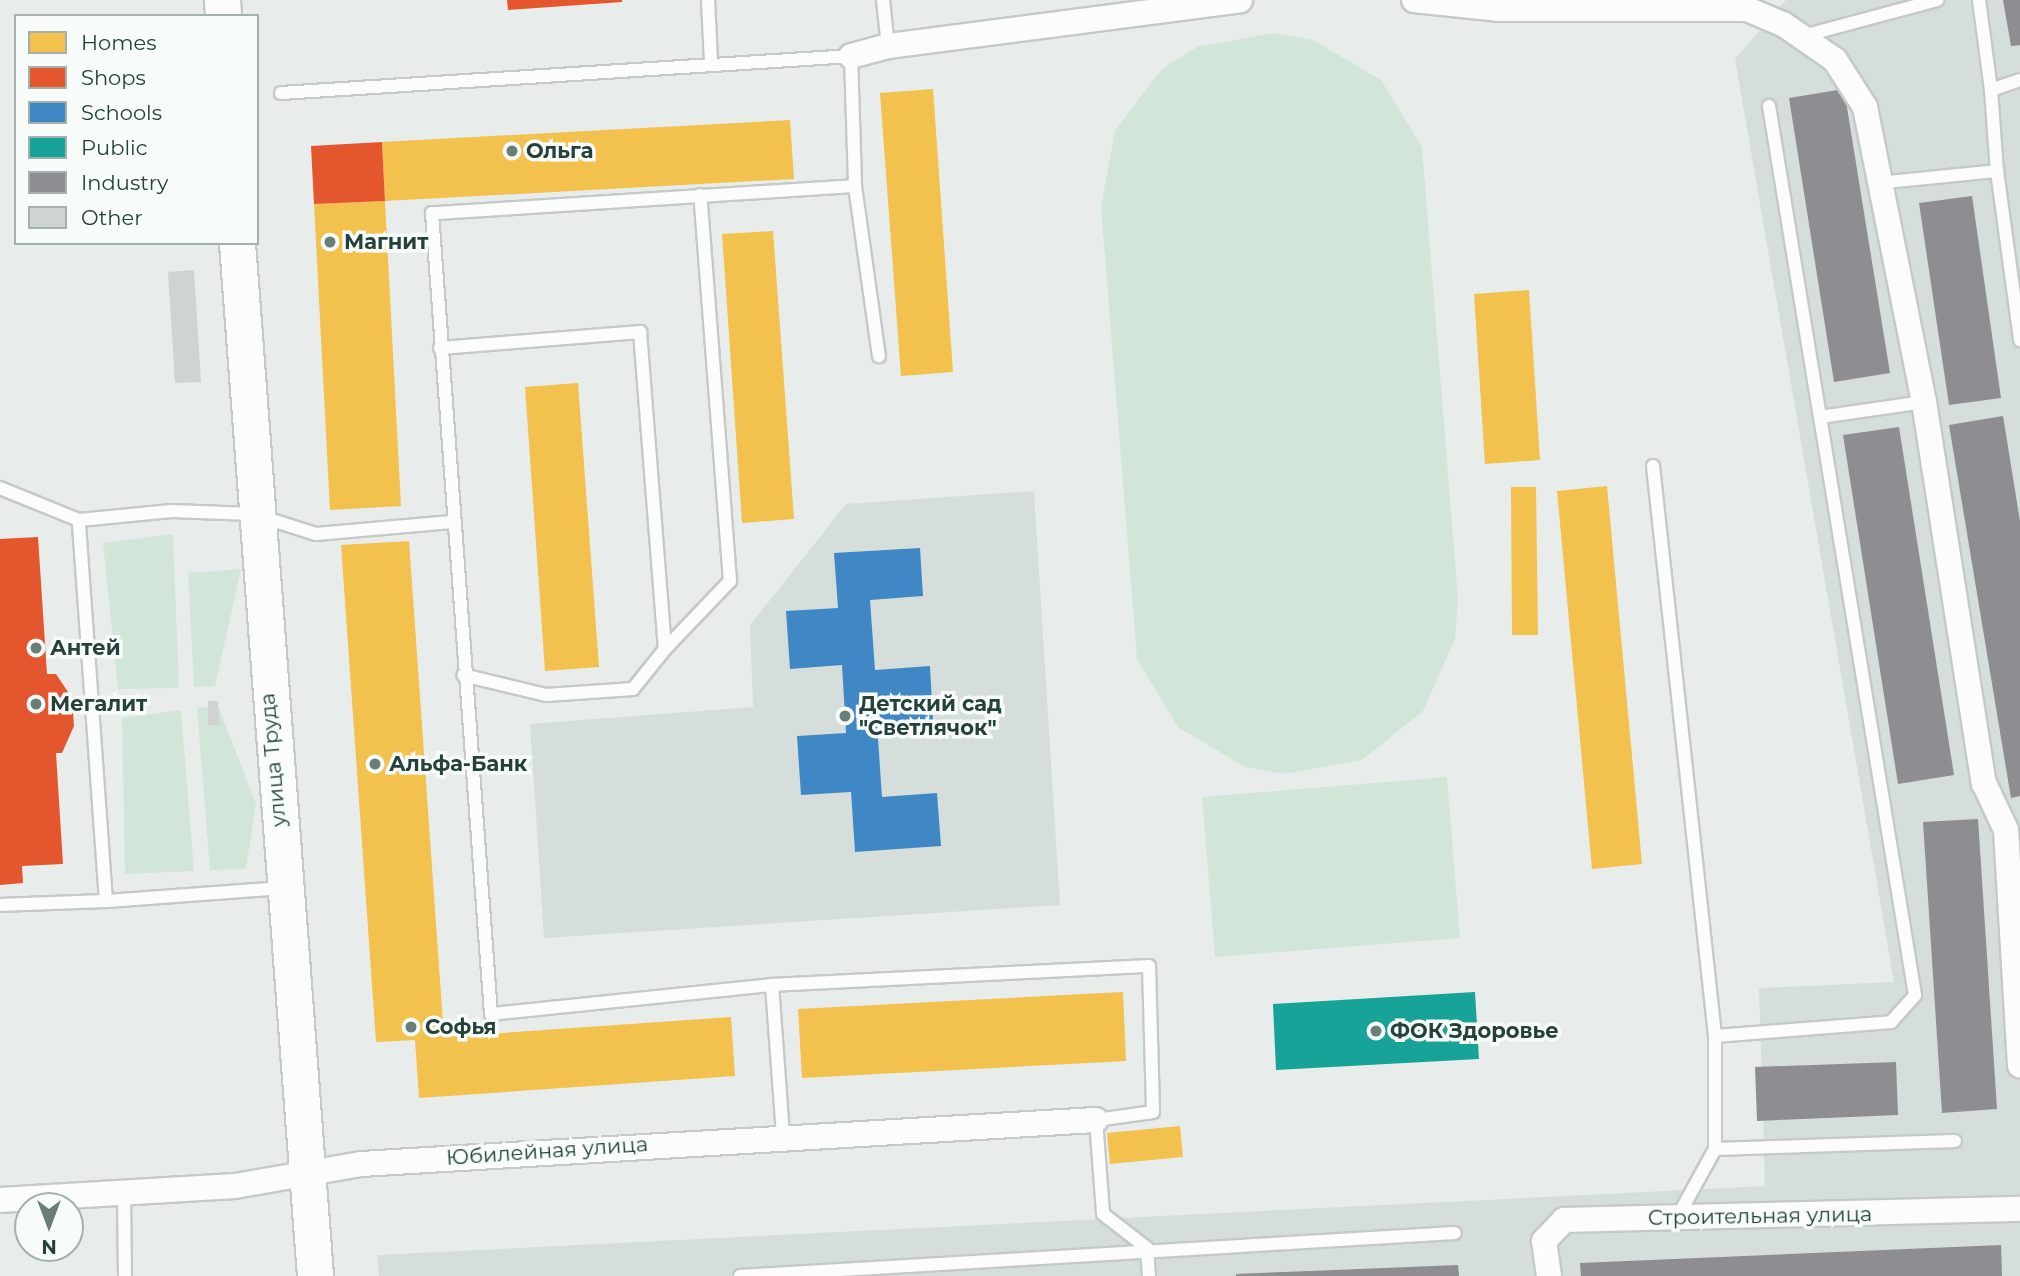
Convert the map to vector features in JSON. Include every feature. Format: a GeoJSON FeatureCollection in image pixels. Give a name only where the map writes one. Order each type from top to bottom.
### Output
{"type":"FeatureCollection","features":[{"type":"Feature","properties":{"kind":"street"},"geometry":{"type":"LineString","coordinates":[[851,56],[888,46],[1240,0]]}},
{"type":"Feature","properties":{"kind":"street"},"geometry":{"type":"LineString","coordinates":[[1414,0],[1498,9],[1747,9],[1803,36],[1835,60],[1865,107],[1877,183],[1924,402],[1984,783],[2013,829],[2020,1066]]}},
{"type":"Feature","properties":{"kind":"street","name":"улица Труда"},"geometry":{"type":"LineString","coordinates":[[237,245],[253,514],[315,1276]]}},
{"type":"Feature","properties":{"kind":"street","name":"Юбилейная улица"},"geometry":{"type":"LineString","coordinates":[[0,1200],[124,1194],[305,1173],[783,1134],[1096,1120]]}},
{"type":"Feature","properties":{"kind":"street","name":"Строительная улица"},"geometry":{"type":"LineString","coordinates":[[1549,1276],[1544,1241],[1564,1220],[2020,1209]]}},
{"type":"Feature","properties":{"kind":"lane"},"geometry":{"type":"LineString","coordinates":[[708,0],[711,62]]}},
{"type":"Feature","properties":{"kind":"lane"},"geometry":{"type":"LineString","coordinates":[[883,0],[888,46]]}},
{"type":"Feature","properties":{"kind":"lane"},"geometry":{"type":"LineString","coordinates":[[1803,36],[1937,0]]}},
{"type":"Feature","properties":{"kind":"lane"},"geometry":{"type":"LineString","coordinates":[[1979,0],[1991,90],[1997,171],[2020,340]]}},
{"type":"Feature","properties":{"kind":"lane"},"geometry":{"type":"LineString","coordinates":[[281,93],[711,62],[851,56],[855,187],[879,356]]}},
{"type":"Feature","properties":{"kind":"lane"},"geometry":{"type":"LineString","coordinates":[[1991,90],[2020,80]]}},
{"type":"Feature","properties":{"kind":"lane"},"geometry":{"type":"LineString","coordinates":[[1715,1036],[1891,1022],[1914,995],[1769,106]]}},
{"type":"Feature","properties":{"kind":"lane"},"geometry":{"type":"LineString","coordinates":[[1877,183],[1997,171]]}},
{"type":"Feature","properties":{"kind":"lane"},"geometry":{"type":"LineString","coordinates":[[855,187],[432,213],[451,522],[491,1014],[772,985],[1149,966],[1153,1112],[1096,1120],[1103,1214],[1147,1248],[1149,1276]]}},
{"type":"Feature","properties":{"kind":"lane"},"geometry":{"type":"LineString","coordinates":[[463,676],[546,695],[633,689],[665,649],[730,581],[700,195]]}},
{"type":"Feature","properties":{"kind":"lane"},"geometry":{"type":"LineString","coordinates":[[440,348],[640,332],[665,649]]}},
{"type":"Feature","properties":{"kind":"lane"},"geometry":{"type":"LineString","coordinates":[[1819,417],[1924,402]]}},
{"type":"Feature","properties":{"kind":"lane"},"geometry":{"type":"LineString","coordinates":[[1653,466],[1715,1036],[1715,1149],[1677,1218]]}},
{"type":"Feature","properties":{"kind":"lane"},"geometry":{"type":"LineString","coordinates":[[0,488],[79,520],[172,511],[253,514],[316,534],[451,522]]}},
{"type":"Feature","properties":{"kind":"lane"},"geometry":{"type":"LineString","coordinates":[[79,520],[106,901]]}},
{"type":"Feature","properties":{"kind":"lane"},"geometry":{"type":"LineString","coordinates":[[0,905],[106,901],[284,888]]}},
{"type":"Feature","properties":{"kind":"lane"},"geometry":{"type":"LineString","coordinates":[[772,985],[783,1134]]}},
{"type":"Feature","properties":{"kind":"lane"},"geometry":{"type":"LineString","coordinates":[[1715,1149],[1955,1141]]}},
{"type":"Feature","properties":{"kind":"lane"},"geometry":{"type":"LineString","coordinates":[[124,1194],[125,1276]]}},
{"type":"Feature","properties":{"kind":"lane"},"geometry":{"type":"LineString","coordinates":[[740,1276],[1147,1248],[1455,1233]]}},
{"type":"Feature","properties":{"kind":"shaded area"},"geometry":{"type":"Polygon","coordinates":[[[1786,0],[2020,0],[2020,1276],[379,1276],[377,1255],[1765,1186],[1759,988],[1894,982],[1735,59],[1786,0]]]}},
{"type":"Feature","properties":{"kind":"shaded area","name":"Детский сад \"Светлячок\""},"geometry":{"type":"Polygon","coordinates":[[[1034,491],[1060,905],[544,938],[530,724],[753,707],[750,625],[846,504],[1034,491]]]}},
{"type":"Feature","properties":{"kind":"green space"},"geometry":{"type":"Polygon","coordinates":[[[1274,33],[1313,40],[1381,80],[1422,147],[1458,599],[1455,639],[1423,711],[1362,760],[1284,774],[1245,767],[1178,727],[1137,659],[1101,207],[1115,130],[1163,68],[1197,47],[1274,33]]]}},
{"type":"Feature","properties":{"kind":"green space"},"geometry":{"type":"Polygon","coordinates":[[[173,534],[179,688],[118,689],[103,543],[173,534]]]}},
{"type":"Feature","properties":{"kind":"green space"},"geometry":{"type":"Polygon","coordinates":[[[241,569],[215,686],[194,687],[188,573],[241,569]]]}},
{"type":"Feature","properties":{"kind":"green space"},"geometry":{"type":"Polygon","coordinates":[[[197,707],[219,708],[256,804],[246,869],[210,870],[197,707]]]}},
{"type":"Feature","properties":{"kind":"green space"},"geometry":{"type":"Polygon","coordinates":[[[181,710],[194,871],[125,874],[122,718],[181,710]]]}},
{"type":"Feature","properties":{"kind":"green space"},"geometry":{"type":"Polygon","coordinates":[[[1447,777],[1460,938],[1215,957],[1202,797],[1447,777]]]}},
{"type":"Feature","properties":{"kind":"building: Homes"},"geometry":{"type":"Polygon","coordinates":[[[933,89],[953,372],[901,376],[880,93],[933,89]]]}},
{"type":"Feature","properties":{"kind":"building: Homes"},"geometry":{"type":"Polygon","coordinates":[[[790,120],[794,179],[385,201],[382,142],[790,120]]]}},
{"type":"Feature","properties":{"kind":"building: Homes"},"geometry":{"type":"Polygon","coordinates":[[[385,201],[401,506],[330,510],[314,204],[385,201]]]}},
{"type":"Feature","properties":{"kind":"building: Homes"},"geometry":{"type":"Polygon","coordinates":[[[773,231],[794,519],[742,523],[722,234],[773,231]]]}},
{"type":"Feature","properties":{"kind":"building: Homes"},"geometry":{"type":"Polygon","coordinates":[[[1529,290],[1540,460],[1485,464],[1474,294],[1529,290]]]}},
{"type":"Feature","properties":{"kind":"building: Homes"},"geometry":{"type":"Polygon","coordinates":[[[578,383],[599,667],[545,671],[525,387],[578,383]]]}},
{"type":"Feature","properties":{"kind":"building: Homes"},"geometry":{"type":"Polygon","coordinates":[[[1607,486],[1642,864],[1592,869],[1557,491],[1607,486]]]}},
{"type":"Feature","properties":{"kind":"building: Homes"},"geometry":{"type":"Polygon","coordinates":[[[1511,487],[1536,487],[1538,635],[1512,635],[1511,487]]]}},
{"type":"Feature","properties":{"kind":"building: Homes"},"geometry":{"type":"Polygon","coordinates":[[[409,541],[444,1037],[731,1017],[735,1076],[419,1098],[415,1040],[376,1042],[341,545],[409,541]]]}},
{"type":"Feature","properties":{"kind":"building: Homes"},"geometry":{"type":"Polygon","coordinates":[[[1123,992],[1126,1061],[802,1078],[798,1009],[1123,992]]]}},
{"type":"Feature","properties":{"kind":"building: Homes"},"geometry":{"type":"Polygon","coordinates":[[[1180,1126],[1183,1157],[1110,1164],[1107,1133],[1180,1126]]]}},
{"type":"Feature","properties":{"kind":"building: Shops"},"geometry":{"type":"Polygon","coordinates":[[[507,0],[622,0],[622,2],[508,10],[507,0]]]}},
{"type":"Feature","properties":{"kind":"building: Shops"},"geometry":{"type":"Polygon","coordinates":[[[382,142],[385,201],[314,204],[311,146],[382,142]]]}},
{"type":"Feature","properties":{"kind":"building: Shops","name":"Мегалит"},"geometry":{"type":"Polygon","coordinates":[[[38,537],[47,674],[56,674],[72,698],[74,726],[62,753],[56,753],[63,864],[22,866],[23,883],[0,885],[0,539],[38,537]]]}},
{"type":"Feature","properties":{"kind":"building: Schools"},"geometry":{"type":"Polygon","coordinates":[[[920,548],[923,596],[870,600],[875,670],[930,666],[933,721],[877,724],[882,797],[937,793],[941,846],[855,852],[851,792],[801,795],[797,736],[846,733],[842,665],[790,669],[786,611],[838,608],[834,553],[920,548]]]}},
{"type":"Feature","properties":{"kind":"building: Public","name":"ФОК Здоровье"},"geometry":{"type":"Polygon","coordinates":[[[1475,992],[1479,1059],[1276,1070],[1273,1004],[1475,992]]]}},
{"type":"Feature","properties":{"kind":"building: Industry"},"geometry":{"type":"Polygon","coordinates":[[[2003,0],[2020,0],[2020,45],[2011,46],[2003,0]]]}},
{"type":"Feature","properties":{"kind":"building: Industry"},"geometry":{"type":"Polygon","coordinates":[[[1844,89],[1890,373],[1834,382],[1789,98],[1844,89]]]}},
{"type":"Feature","properties":{"kind":"building: Industry"},"geometry":{"type":"Polygon","coordinates":[[[1972,196],[2001,398],[1949,405],[1919,203],[1972,196]]]}},
{"type":"Feature","properties":{"kind":"building: Industry"},"geometry":{"type":"Polygon","coordinates":[[[2003,416],[2020,521],[2020,796],[2011,798],[1949,425],[2003,416]]]}},
{"type":"Feature","properties":{"kind":"building: Industry"},"geometry":{"type":"Polygon","coordinates":[[[1899,427],[1954,775],[1898,784],[1843,435],[1899,427]]]}},
{"type":"Feature","properties":{"kind":"building: Industry"},"geometry":{"type":"Polygon","coordinates":[[[1978,819],[1997,1109],[1942,1113],[1923,822],[1978,819]]]}},
{"type":"Feature","properties":{"kind":"building: Industry"},"geometry":{"type":"Polygon","coordinates":[[[1896,1062],[1898,1115],[1757,1121],[1755,1067],[1896,1062]]]}},
{"type":"Feature","properties":{"kind":"building: Industry"},"geometry":{"type":"Polygon","coordinates":[[[2001,1245],[2002,1276],[1581,1276],[1580,1263],[2001,1245]]]}},
{"type":"Feature","properties":{"kind":"building: Industry"},"geometry":{"type":"Polygon","coordinates":[[[1458,1265],[1459,1276],[1236,1276],[1236,1274],[1458,1265]]]}},
{"type":"Feature","properties":{"kind":"building: Other"},"geometry":{"type":"Polygon","coordinates":[[[194,270],[201,382],[175,383],[168,272],[194,270]]]}},
{"type":"Feature","properties":{"kind":"building: Other"},"geometry":{"type":"Polygon","coordinates":[[[208,701],[218,701],[220,725],[208,725],[208,701]]]}},
{"type":"Feature","properties":{"kind":"place","name":"Ольга"},"geometry":{"type":"Point","coordinates":[512,151]}},
{"type":"Feature","properties":{"kind":"place","name":"Магнит"},"geometry":{"type":"Point","coordinates":[330,242]}},
{"type":"Feature","properties":{"kind":"place","name":"Антей"},"geometry":{"type":"Point","coordinates":[36,648]}},
{"type":"Feature","properties":{"kind":"place","name":"Мегалит"},"geometry":{"type":"Point","coordinates":[36,704]}},
{"type":"Feature","properties":{"kind":"place","name":"Детский сад \"Светлячок\""},"geometry":{"type":"Point","coordinates":[845,716]}},
{"type":"Feature","properties":{"kind":"place","name":"Альфа-Банк"},"geometry":{"type":"Point","coordinates":[375,764]}},
{"type":"Feature","properties":{"kind":"place","name":"Софья"},"geometry":{"type":"Point","coordinates":[411,1027]}},
{"type":"Feature","properties":{"kind":"place","name":"ФОК Здоровье"},"geometry":{"type":"Point","coordinates":[1376,1031]}}]}
